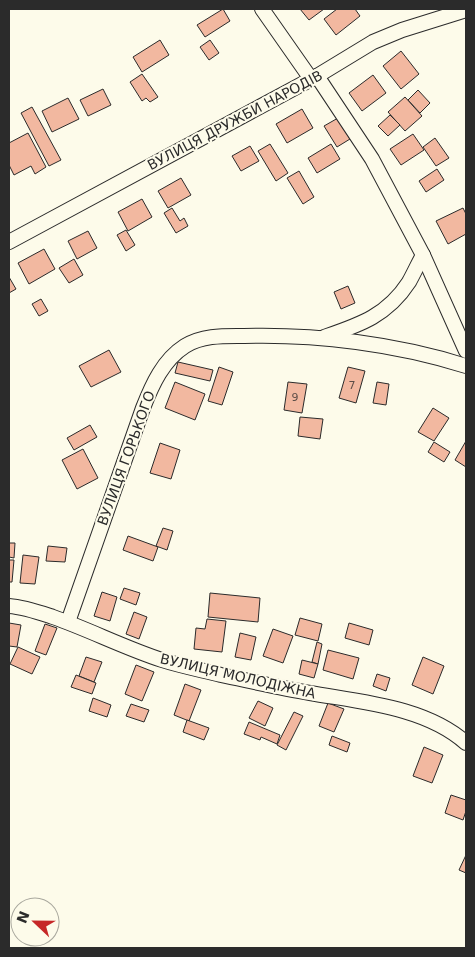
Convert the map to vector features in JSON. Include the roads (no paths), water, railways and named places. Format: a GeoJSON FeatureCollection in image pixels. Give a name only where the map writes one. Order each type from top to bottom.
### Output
{"type":"FeatureCollection","features":[{"type":"Feature","properties":{"kind":"street"},"geometry":{"type":"LineString","coordinates":[[262,9],[372,158],[423,254],[466,351]]}},
{"type":"Feature","properties":{"kind":"street","name":"ВУЛИЦЯ ДРУЖБИ НАРОДІВ"},"geometry":{"type":"LineString","coordinates":[[9,242],[314,77],[374,42],[402,30],[466,10]]}},
{"type":"Feature","properties":{"kind":"street"},"geometry":{"type":"LineString","coordinates":[[320,338],[373,318],[387,307],[409,281],[423,254]]}},
{"type":"Feature","properties":{"kind":"street","name":"ВУЛИЦЯ ГОРЬКОГО"},"geometry":{"type":"LineString","coordinates":[[68,622],[143,408],[158,376],[170,359],[184,347],[193,342],[209,338],[258,335],[320,338],[409,351],[466,366]]}},
{"type":"Feature","properties":{"kind":"street","name":"ВУЛИЦЯ МОЛОДІЖНА"},"geometry":{"type":"LineString","coordinates":[[9,606],[33,610],[68,622],[161,660],[182,666],[268,686],[391,707],[447,729],[466,743]]}}]}
